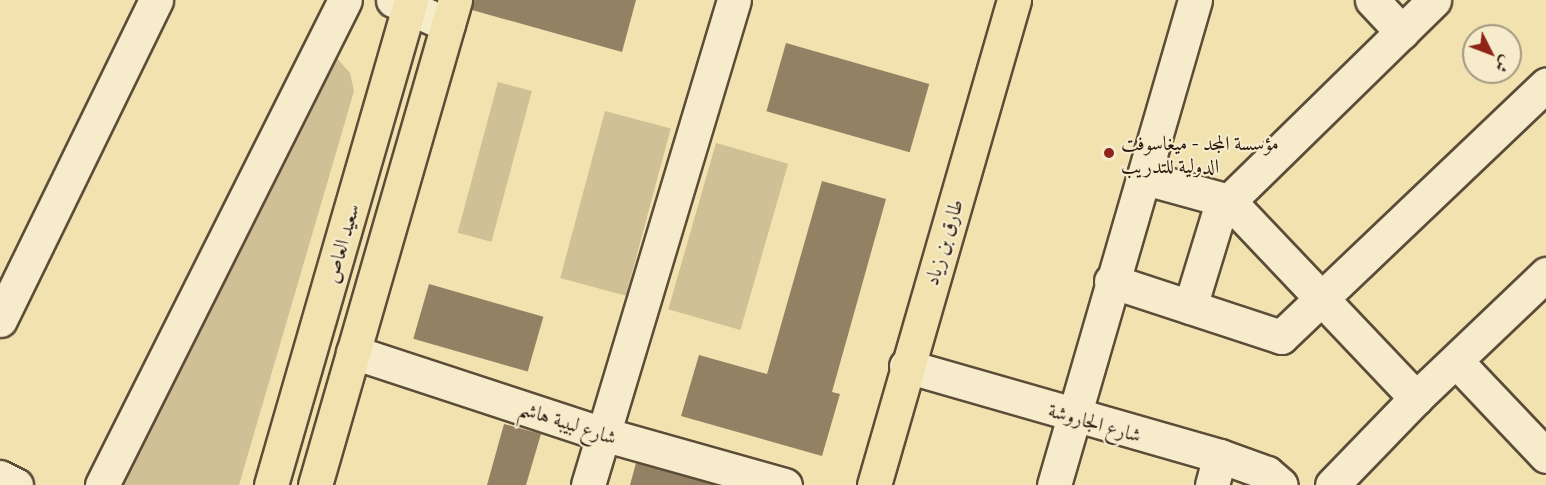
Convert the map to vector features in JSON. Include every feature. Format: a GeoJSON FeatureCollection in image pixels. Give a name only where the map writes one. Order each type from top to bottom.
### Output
{"type":"FeatureCollection","features":[{"type":"Feature","properties":{"kind":"main road","name":"طارق بن زياد"},"geometry":{"type":"LineString","coordinates":[[874,485],[906,366],[1014,0]]}},
{"type":"Feature","properties":{"kind":"main road","name":"سعيد العاص"},"geometry":{"type":"LineString","coordinates":[[271,485],[404,3]]}},
{"type":"Feature","properties":{"kind":"main road"},"geometry":{"type":"LineString","coordinates":[[315,485],[451,13]]}},
{"type":"Feature","properties":{"kind":"street"},"geometry":{"type":"LineString","coordinates":[[0,320],[156,0]]}},
{"type":"Feature","properties":{"kind":"street"},"geometry":{"type":"LineString","coordinates":[[102,485],[345,0]]}},
{"type":"Feature","properties":{"kind":"street"},"geometry":{"type":"LineString","coordinates":[[588,485],[734,0]]}},
{"type":"Feature","properties":{"kind":"street"},"geometry":{"type":"LineString","coordinates":[[1054,485],[1111,281],[1145,177],[1195,0]]}},
{"type":"Feature","properties":{"kind":"street"},"geometry":{"type":"LineString","coordinates":[[1372,0],[1402,32]]}},
{"type":"Feature","properties":{"kind":"street"},"geometry":{"type":"LineString","coordinates":[[1190,307],[1220,209],[1434,0]]}},
{"type":"Feature","properties":{"kind":"street"},"geometry":{"type":"LineString","coordinates":[[404,3],[451,13]]}},
{"type":"Feature","properties":{"kind":"street"},"geometry":{"type":"LineString","coordinates":[[1111,281],[1281,337],[1546,86]]}},
{"type":"Feature","properties":{"kind":"street"},"geometry":{"type":"LineString","coordinates":[[1145,177],[1228,201],[1416,398]]}},
{"type":"Feature","properties":{"kind":"street"},"geometry":{"type":"LineString","coordinates":[[1332,485],[1416,398],[1546,274]]}},
{"type":"Feature","properties":{"kind":"street","name":"شارع لبيبة هاشم"},"geometry":{"type":"LineString","coordinates":[[353,352],[603,434],[785,485]]}},
{"type":"Feature","properties":{"kind":"street"},"geometry":{"type":"LineString","coordinates":[[1456,361],[1546,455]]}},
{"type":"Feature","properties":{"kind":"street","name":"شارع الجاروشة"},"geometry":{"type":"LineString","coordinates":[[906,366],[1073,416],[1216,471],[1267,473],[1281,485]]}},
{"type":"Feature","properties":{"kind":"street"},"geometry":{"type":"LineString","coordinates":[[0,477],[16,485]]}},
{"type":"Feature","properties":{"kind":"shaded area"},"geometry":{"type":"Polygon","coordinates":[[[335,56],[350,73],[354,91],[239,485],[124,485],[335,56]]]}},
{"type":"Feature","properties":{"kind":"shaded area"},"geometry":{"type":"Polygon","coordinates":[[[498,82],[532,91],[491,242],[458,233],[498,82]]]}},
{"type":"Feature","properties":{"kind":"shaded area"},"geometry":{"type":"Polygon","coordinates":[[[605,111],[671,129],[626,296],[560,278],[605,111]]]}},
{"type":"Feature","properties":{"kind":"shaded area"},"geometry":{"type":"Polygon","coordinates":[[[716,143],[788,164],[740,330],[668,309],[716,143]]]}},
{"type":"Feature","properties":{"kind":"building"},"geometry":{"type":"Polygon","coordinates":[[[473,0],[636,0],[622,52],[472,10],[473,0]]]}},
{"type":"Feature","properties":{"kind":"building"},"geometry":{"type":"Polygon","coordinates":[[[786,43],[929,84],[910,152],[766,111],[786,43]]]}},
{"type":"Feature","properties":{"kind":"building"},"geometry":{"type":"Polygon","coordinates":[[[822,181],[886,199],[832,392],[840,394],[822,456],[681,416],[699,355],[767,374],[822,181]]]}},
{"type":"Feature","properties":{"kind":"building"},"geometry":{"type":"Polygon","coordinates":[[[429,284],[543,317],[528,372],[413,339],[429,284]]]}},
{"type":"Feature","properties":{"kind":"building"},"geometry":{"type":"Polygon","coordinates":[[[504,424],[541,434],[526,485],[487,485],[504,424]]]}},
{"type":"Feature","properties":{"kind":"building"},"geometry":{"type":"Polygon","coordinates":[[[636,463],[716,485],[630,485],[636,463]]]}},
{"type":"Feature","properties":{"kind":"place","name":"مؤسسة المجد - ميغاسوفت الدولية للتدريب"},"geometry":{"type":"Point","coordinates":[1109,153]}}]}
